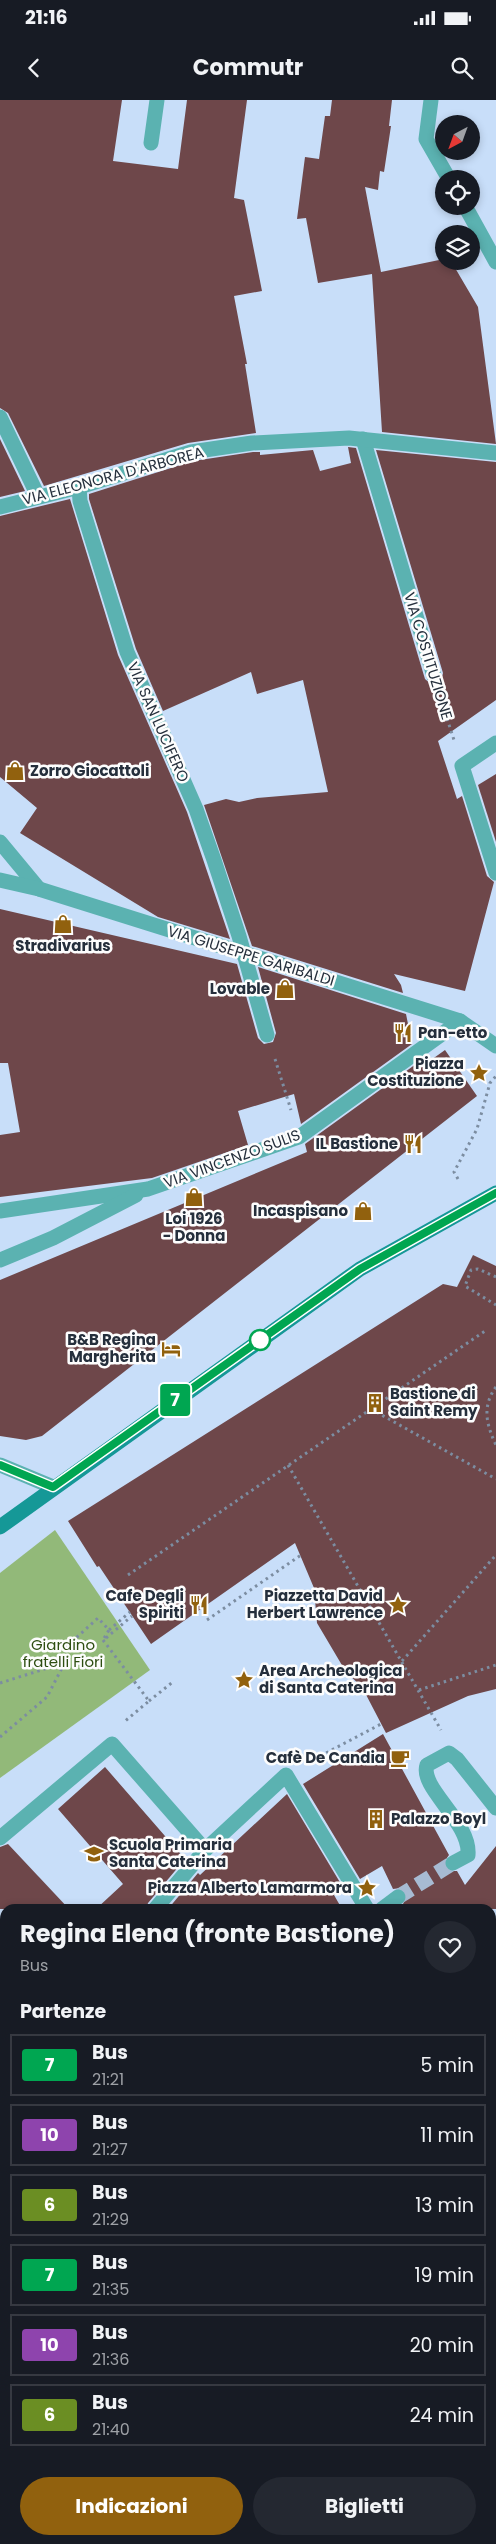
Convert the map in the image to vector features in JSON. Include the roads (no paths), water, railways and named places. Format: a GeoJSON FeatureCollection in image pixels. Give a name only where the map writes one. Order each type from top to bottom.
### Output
{"type":"FeatureCollection","features":[{"type":"Feature","properties":{"kind":"street"},"geometry":{"type":"LineString","coordinates":[[151,143],[157,100]]}},
{"type":"Feature","properties":{"kind":"street"},"geometry":{"type":"LineString","coordinates":[[430,100],[426,139],[444,170]]}},
{"type":"Feature","properties":{"kind":"street"},"geometry":{"type":"LineString","coordinates":[[470,215],[496,262]]}},
{"type":"Feature","properties":{"kind":"street"},"geometry":{"type":"LineString","coordinates":[[0,417],[38,496]]}},
{"type":"Feature","properties":{"kind":"street","name":"VIA ELEONORA D'ARBOREA"},"geometry":{"type":"LineString","coordinates":[[0,507],[79,487],[191,452],[252,443],[363,439],[496,452]]}},
{"type":"Feature","properties":{"kind":"street","name":"VIA COSTITUZIONE"},"geometry":{"type":"LineString","coordinates":[[363,439],[434,676]]}},
{"type":"Feature","properties":{"kind":"street","name":"VIA SAN LUCIFERO"},"geometry":{"type":"LineString","coordinates":[[79,487],[80,501],[127,652],[196,809],[244,954],[267,1035]]}},
{"type":"Feature","properties":{"kind":"street"},"geometry":{"type":"LineString","coordinates":[[496,743],[462,766],[496,873]]}},
{"type":"Feature","properties":{"kind":"street"},"geometry":{"type":"LineString","coordinates":[[0,842],[39,889]]}},
{"type":"Feature","properties":{"kind":"street","name":"VIA GIUSEPPE GARIBALDI"},"geometry":{"type":"LineString","coordinates":[[0,880],[39,889],[460,1021],[496,1046]]}},
{"type":"Feature","properties":{"kind":"street","name":"VIA VINCENZO SULIS"},"geometry":{"type":"LineString","coordinates":[[0,1212],[148,1189],[299,1137],[460,1021]]}},
{"type":"Feature","properties":{"kind":"street"},"geometry":{"type":"LineString","coordinates":[[0,1260],[53,1238],[148,1189]]}},
{"type":"Feature","properties":{"kind":"street"},"geometry":{"type":"LineString","coordinates":[[0,1526],[360,1269],[496,1193]]}},
{"type":"Feature","properties":{"kind":"street"},"geometry":{"type":"LineString","coordinates":[[0,1465],[53,1487]]}},
{"type":"Feature","properties":{"kind":"street"},"geometry":{"type":"LineString","coordinates":[[0,1838],[112,1744],[205,1850]]}},
{"type":"Feature","properties":{"kind":"street"},"geometry":{"type":"LineString","coordinates":[[453,1863],[468,1855],[469,1845],[453,1815],[427,1779],[425,1771],[427,1764],[449,1753],[457,1758],[496,1808]]}},
{"type":"Feature","properties":{"kind":"street"},"geometry":{"type":"LineString","coordinates":[[160,1904],[205,1850],[286,1775],[364,1904]]}},
{"type":"Feature","properties":{"kind":"street"},"geometry":{"type":"LineString","coordinates":[[389,1904],[398,1897]]}},
{"type":"Feature","properties":{"kind":"tunnel"},"geometry":{"type":"LineString","coordinates":[[398,1897],[453,1863]]}},
{"type":"Feature","properties":{"kind":"place","name":"Zorro Giocattoli"},"geometry":{"type":"Point","coordinates":[15,771]}},
{"type":"Feature","properties":{"kind":"place","name":"Stradivarius"},"geometry":{"type":"Point","coordinates":[63,924]}},
{"type":"Feature","properties":{"kind":"place","name":"Lovable"},"geometry":{"type":"Point","coordinates":[285,989]}},
{"type":"Feature","properties":{"kind":"place","name":"Pan-etto"},"geometry":{"type":"Point","coordinates":[403,1033]}},
{"type":"Feature","properties":{"kind":"place","name":"Piazza Costituzione"},"geometry":{"type":"Point","coordinates":[479,1073]}},
{"type":"Feature","properties":{"kind":"place","name":"IL Bastione"},"geometry":{"type":"Point","coordinates":[413,1144]}},
{"type":"Feature","properties":{"kind":"place","name":"Loi 1926 - Donna"},"geometry":{"type":"Point","coordinates":[194,1197]}},
{"type":"Feature","properties":{"kind":"place","name":"Incaspisano"},"geometry":{"type":"Point","coordinates":[363,1211]}},
{"type":"Feature","properties":{"kind":"place","name":"B&B Regina Margherita"},"geometry":{"type":"Point","coordinates":[171,1349]}},
{"type":"Feature","properties":{"kind":"place","name":"Bastione di Saint Remy"},"geometry":{"type":"Point","coordinates":[375,1403]}},
{"type":"Feature","properties":{"kind":"place","name":"Cafe Degli Spiriti"},"geometry":{"type":"Point","coordinates":[199,1605]}},
{"type":"Feature","properties":{"kind":"place","name":"Piazzetta David Herbert Lawrence"},"geometry":{"type":"Point","coordinates":[398,1605]}},
{"type":"Feature","properties":{"kind":"place","name":"Area Archeologica di Santa Caterina"},"geometry":{"type":"Point","coordinates":[244,1680]}},
{"type":"Feature","properties":{"kind":"place","name":"Cafè De Candia"},"geometry":{"type":"Point","coordinates":[400,1758]}},
{"type":"Feature","properties":{"kind":"place","name":"Palazzo Boyl"},"geometry":{"type":"Point","coordinates":[376,1819]}},
{"type":"Feature","properties":{"kind":"place","name":"Scuola Primaria Santa Caterina"},"geometry":{"type":"Point","coordinates":[94,1854]}},
{"type":"Feature","properties":{"kind":"place","name":"Piazza Alberto Lamarmora"},"geometry":{"type":"Point","coordinates":[367,1888]}},
{"type":"Feature","properties":{"kind":"park label","name":"Giardino fratelli Fiori"},"geometry":{"type":"Point","coordinates":[63,1654]}}]}
